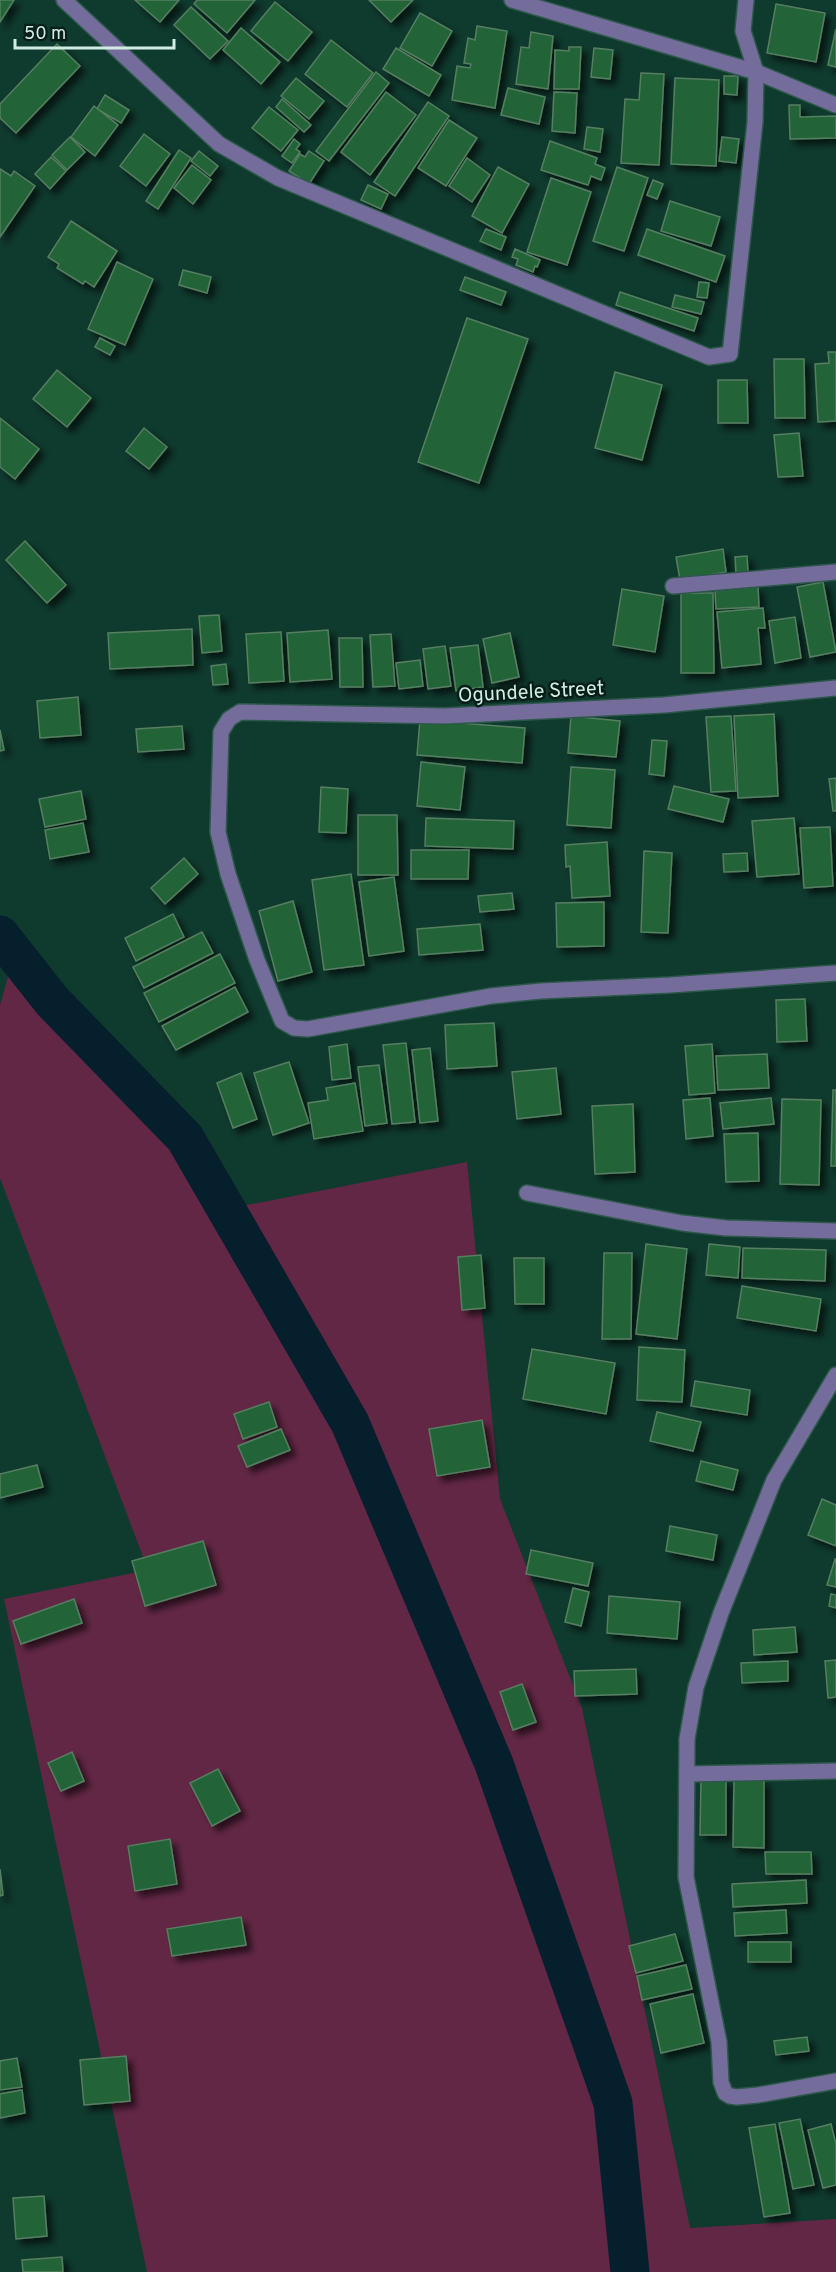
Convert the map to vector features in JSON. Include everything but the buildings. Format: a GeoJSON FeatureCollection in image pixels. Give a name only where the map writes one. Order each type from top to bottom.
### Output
{"type":"FeatureCollection","features":[{"type":"Feature","properties":{"kind":"street"},"geometry":{"type":"LineString","coordinates":[[64,0],[219,144],[278,178],[709,357],[730,354],[755,122],[756,72],[743,31],[746,0]]}},
{"type":"Feature","properties":{"kind":"street"},"geometry":{"type":"LineString","coordinates":[[512,0],[756,72],[836,105]]}},
{"type":"Feature","properties":{"kind":"street"},"geometry":{"type":"LineString","coordinates":[[673,586],[836,572]]}},
{"type":"Feature","properties":{"kind":"street","name":"Ogundele Street"},"geometry":{"type":"LineString","coordinates":[[836,688],[664,705],[445,716],[240,712],[229,718],[221,732],[218,832],[228,874],[257,960],[282,1021],[294,1028],[308,1029],[501,994],[836,973]]}},
{"type":"Feature","properties":{"kind":"street"},"geometry":{"type":"LineString","coordinates":[[527,1193],[693,1224],[726,1228],[836,1231]]}},
{"type":"Feature","properties":{"kind":"street"},"geometry":{"type":"LineString","coordinates":[[836,1375],[774,1480],[722,1613],[696,1688],[687,1739],[687,1877],[719,2042],[721,2082],[725,2092],[736,2097],[758,2095],[836,2081]]}},
{"type":"Feature","properties":{"kind":"street"},"geometry":{"type":"LineString","coordinates":[[687,1774],[836,1771]]}},
{"type":"Feature","properties":{"kind":"shaded area"},"geometry":{"type":"Polygon","coordinates":[[[18,941],[227,1209],[467,1162],[500,1499],[582,1708],[690,2228],[836,2219],[836,2272],[147,2272],[4,1599],[148,1570],[0,1178],[0,1005],[18,941]]]}},
{"type":"Feature","properties":{"kind":"waterway"},"geometry":{"type":"LineString","coordinates":[[0,935],[52,1001],[185,1138],[350,1423],[494,1764],[613,2103],[630,2272]]}}]}
